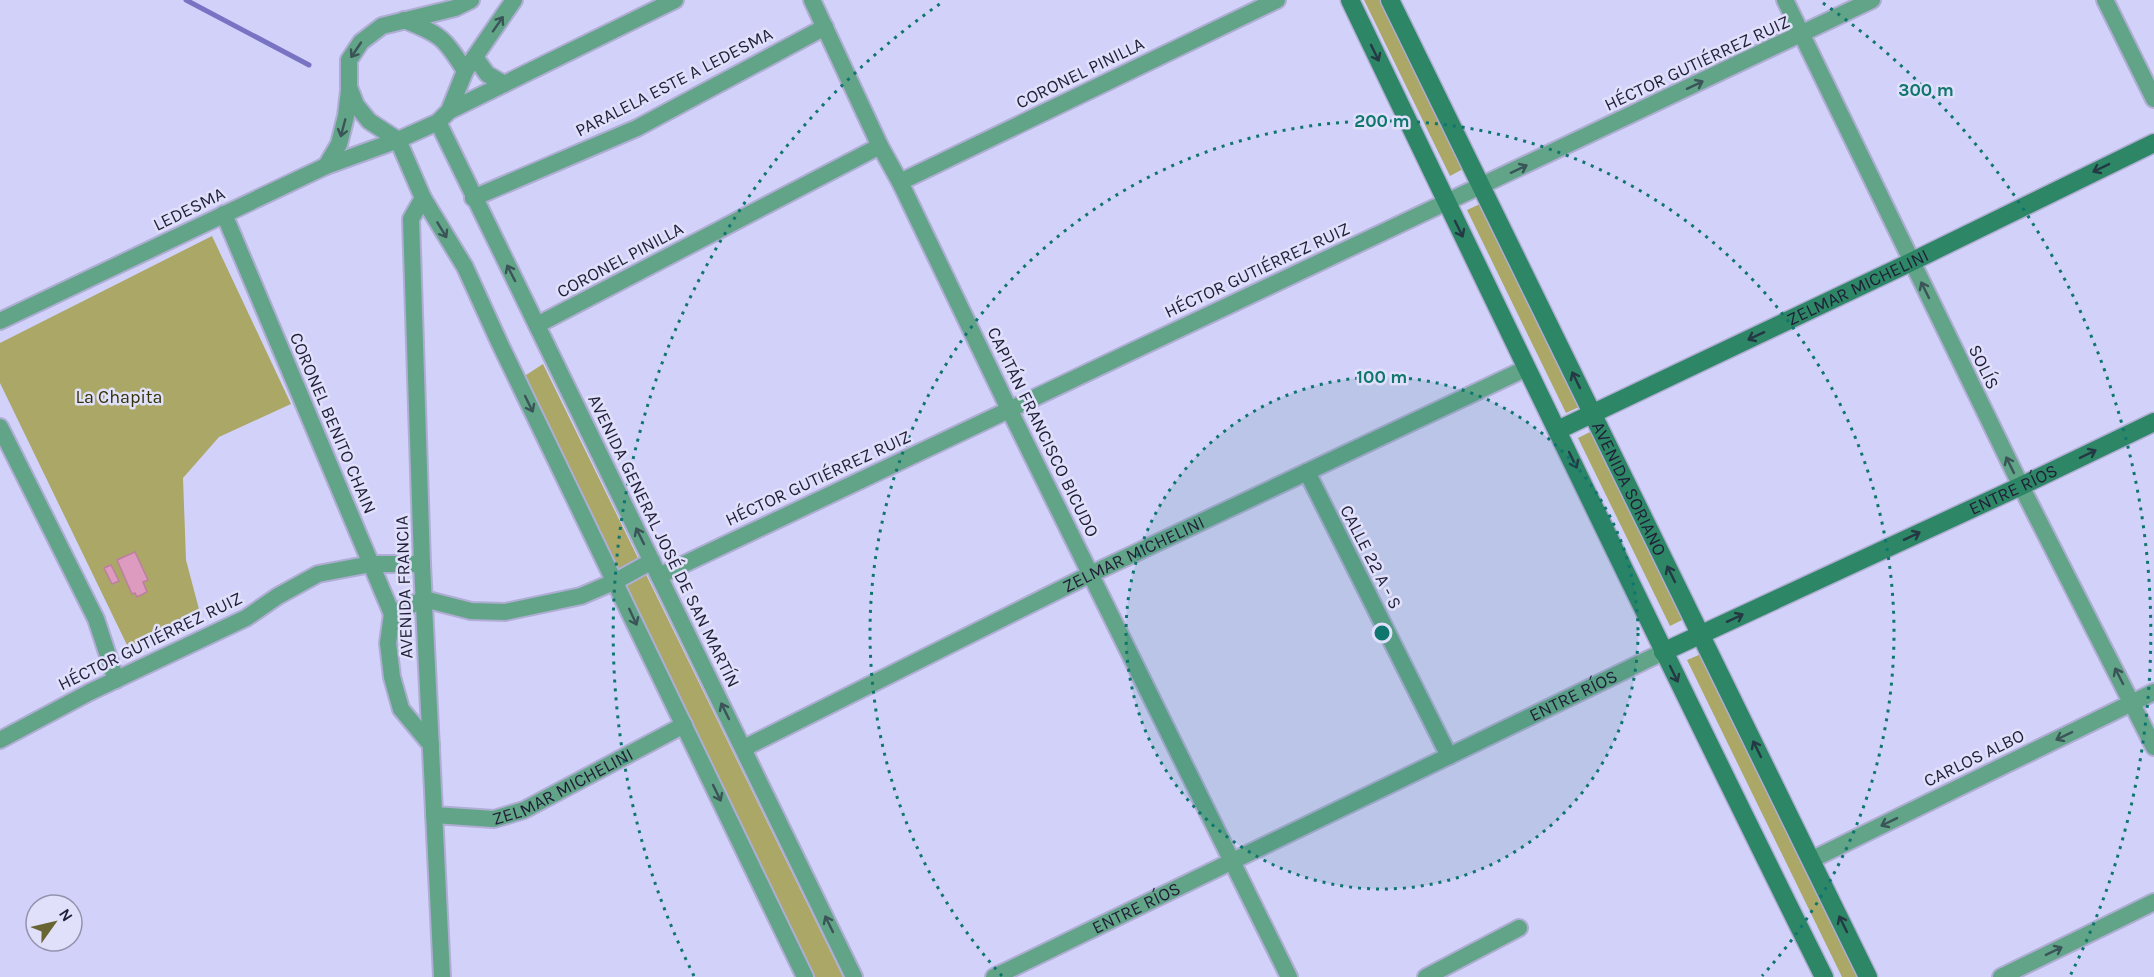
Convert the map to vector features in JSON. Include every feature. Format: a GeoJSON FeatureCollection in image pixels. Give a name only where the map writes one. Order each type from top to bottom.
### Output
{"type":"FeatureCollection","features":[{"type":"Feature","properties":{"kind":"street"},"geometry":{"type":"LineString","coordinates":[[326,166],[339,144],[346,116],[349,60],[361,42],[382,26],[455,8],[471,0]]}},
{"type":"Feature","properties":{"kind":"street"},"geometry":{"type":"LineString","coordinates":[[443,116],[465,71],[514,0]]}},
{"type":"Feature","properties":{"kind":"street"},"geometry":{"type":"LineString","coordinates":[[398,140],[504,84],[675,0]]}},
{"type":"Feature","properties":{"kind":"street","name":"CAPITÁN FRANCISCO BICUDO"},"geometry":{"type":"LineString","coordinates":[[812,0],[880,146],[900,182],[1009,409],[1289,977]]}},
{"type":"Feature","properties":{"kind":"street","name":"CORONEL PINILLA"},"geometry":{"type":"LineString","coordinates":[[900,182],[1277,0]]}},
{"type":"Feature","properties":{"kind":"street","name":"AVENIDA SORIANO"},"geometry":{"type":"LineString","coordinates":[[1350,0],[1663,652],[1824,977]]}},
{"type":"Feature","properties":{"kind":"street","name":"AVENIDA SORIANO"},"geometry":{"type":"LineString","coordinates":[[1390,0],[1868,977]]}},
{"type":"Feature","properties":{"kind":"street","name":"SOLÍS"},"geometry":{"type":"LineString","coordinates":[[1785,0],[2021,486],[2154,747]]}},
{"type":"Feature","properties":{"kind":"street","name":"HÉCTOR GUTIÉRREZ RUIZ"},"geometry":{"type":"LineString","coordinates":[[424,599],[471,611],[505,612],[581,596],[616,581],[656,569],[1009,409],[1872,0]]}},
{"type":"Feature","properties":{"kind":"street"},"geometry":{"type":"LineString","coordinates":[[2105,0],[2154,99]]}},
{"type":"Feature","properties":{"kind":"street"},"geometry":{"type":"LineString","coordinates":[[404,20],[435,32],[452,49],[465,71]]}},
{"type":"Feature","properties":{"kind":"street","name":"PARALELA ESTE A LEDESMA"},"geometry":{"type":"LineString","coordinates":[[474,198],[637,128],[825,27]]}},
{"type":"Feature","properties":{"kind":"street"},"geometry":{"type":"LineString","coordinates":[[475,57],[487,74],[504,84]]}},
{"type":"Feature","properties":{"kind":"street"},"geometry":{"type":"LineString","coordinates":[[349,87],[356,105],[369,121],[398,140],[423,198],[465,267],[805,977]]}},
{"type":"Feature","properties":{"kind":"street","name":"AVENIDA GENERAL JOSÉ DE SAN MARTÍN"},"geometry":{"type":"LineString","coordinates":[[443,116],[474,198],[854,977]]}},
{"type":"Feature","properties":{"kind":"street","name":"LEDESMA"},"geometry":{"type":"LineString","coordinates":[[0,321],[326,166],[398,140]]}},
{"type":"Feature","properties":{"kind":"street","name":"ZELMAR MICHELINI"},"geometry":{"type":"LineString","coordinates":[[1558,430],[2154,143]]}},
{"type":"Feature","properties":{"kind":"street","name":"CORONEL PINILLA"},"geometry":{"type":"LineString","coordinates":[[537,325],[880,146]]}},
{"type":"Feature","properties":{"kind":"street","name":"AVENIDA FRANCIA"},"geometry":{"type":"LineString","coordinates":[[423,198],[411,219],[422,564],[442,977]]}},
{"type":"Feature","properties":{"kind":"street","name":"CORONEL BENITO CHAIN"},"geometry":{"type":"LineString","coordinates":[[224,214],[392,614]]}},
{"type":"Feature","properties":{"kind":"street","name":"ZELMAR MICHELINI"},"geometry":{"type":"LineString","coordinates":[[744,748],[1091,574],[1527,368]]}},
{"type":"Feature","properties":{"kind":"street","name":"ENTRE RÍOS"},"geometry":{"type":"LineString","coordinates":[[994,977],[1700,634],[2154,422]]}},
{"type":"Feature","properties":{"kind":"street"},"geometry":{"type":"LineString","coordinates":[[0,427],[96,619],[116,680]]}},
{"type":"Feature","properties":{"kind":"street","name":"CALLE 22 A - S"},"geometry":{"type":"LineString","coordinates":[[1307,472],[1449,756]]}},
{"type":"Feature","properties":{"kind":"street","name":"HÉCTOR GUTIÉRREZ RUIZ"},"geometry":{"type":"LineString","coordinates":[[0,740],[116,680],[246,618],[278,596],[318,574],[371,564],[422,564]]}},
{"type":"Feature","properties":{"kind":"street"},"geometry":{"type":"LineString","coordinates":[[424,599],[392,614],[388,643],[392,677],[401,709],[431,745]]}},
{"type":"Feature","properties":{"kind":"street","name":"CARLOS ALBO"},"geometry":{"type":"LineString","coordinates":[[1811,861],[2154,692]]}},
{"type":"Feature","properties":{"kind":"street","name":"ZELMAR MICHELINI"},"geometry":{"type":"LineString","coordinates":[[434,815],[494,819],[524,810],[684,725]]}},
{"type":"Feature","properties":{"kind":"street"},"geometry":{"type":"LineString","coordinates":[[2001,977],[2154,902]]}},
{"type":"Feature","properties":{"kind":"street"},"geometry":{"type":"LineString","coordinates":[[1426,977],[1519,928]]}},
{"type":"Feature","properties":{"kind":"green space"},"geometry":{"type":"Polygon","coordinates":[[[1364,0],[1380,0],[1463,169],[1450,176],[1364,0]]]}},
{"type":"Feature","properties":{"kind":"green space"},"geometry":{"type":"Polygon","coordinates":[[[1480,204],[1579,407],[1566,413],[1467,210],[1480,204]]]}},
{"type":"Feature","properties":{"kind":"green space","name":"La Chapita"},"geometry":{"type":"Polygon","coordinates":[[[212,236],[291,404],[219,437],[183,478],[186,560],[200,613],[128,647],[0,383],[0,343],[212,236]]]}},
{"type":"Feature","properties":{"kind":"green space"},"geometry":{"type":"Polygon","coordinates":[[[543,364],[843,977],[815,977],[523,377],[543,364]]]}},
{"type":"Feature","properties":{"kind":"green space"},"geometry":{"type":"Polygon","coordinates":[[[1592,431],[1684,619],[1670,626],[1578,438],[1592,431]]]}},
{"type":"Feature","properties":{"kind":"green space"},"geometry":{"type":"Polygon","coordinates":[[[1701,654],[1860,977],[1842,977],[1687,660],[1701,654]]]}},
{"type":"Feature","properties":{"kind":"building"},"geometry":{"type":"Polygon","coordinates":[[[135,552],[148,580],[143,582],[147,592],[137,597],[135,593],[132,594],[117,560],[135,552]]]}},
{"type":"Feature","properties":{"kind":"building"},"geometry":{"type":"Polygon","coordinates":[[[111,565],[119,581],[112,584],[104,568],[111,565]]]}},
{"type":"Feature","properties":{"kind":"waterway"},"geometry":{"type":"LineString","coordinates":[[186,0],[309,65]]}}]}
